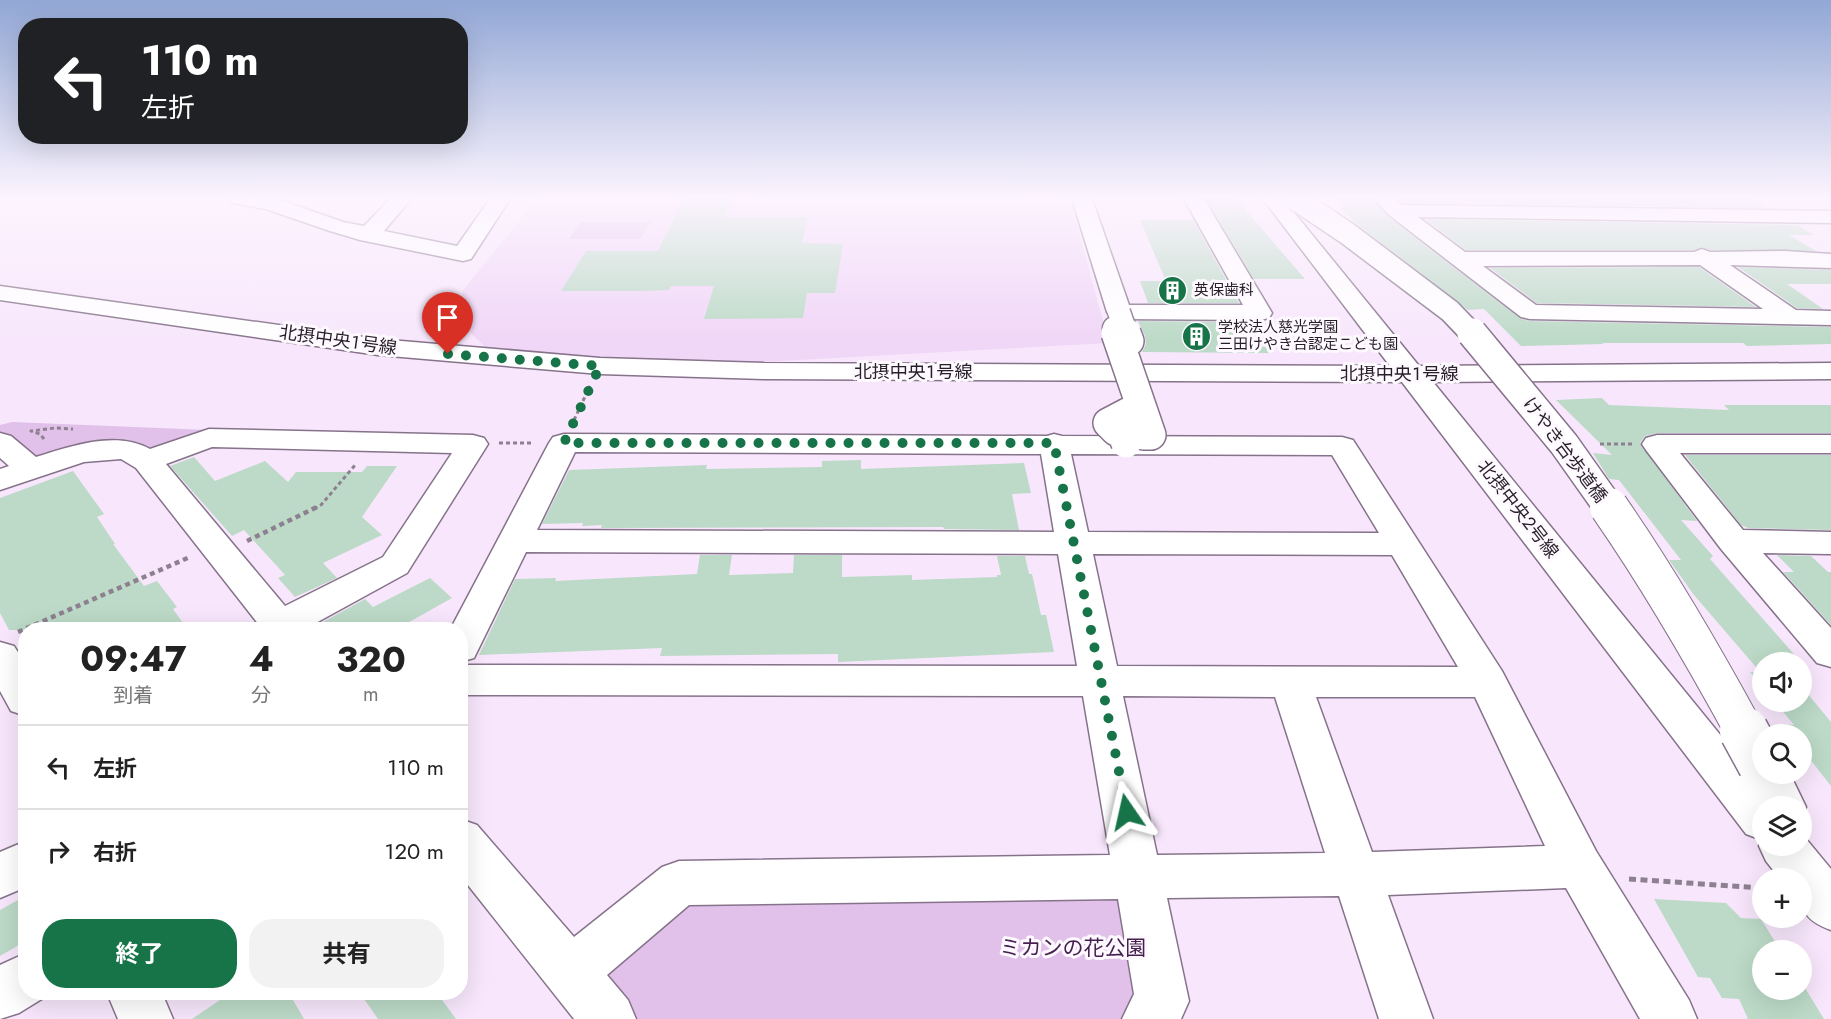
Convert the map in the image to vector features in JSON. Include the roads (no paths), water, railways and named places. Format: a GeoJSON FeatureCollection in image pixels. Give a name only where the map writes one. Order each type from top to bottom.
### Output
{"type":"FeatureCollection","features":[{"type":"Feature","properties":{"kind":"street"},"geometry":{"type":"LineString","coordinates":[[426,247],[463,254],[468,247]]}},
{"type":"Feature","properties":{"kind":"street"},"geometry":{"type":"LineString","coordinates":[[1098,247],[1130,341],[1124,341],[1119,328],[1114,328],[1151,435],[1144,435],[1129,412],[1114,417],[1108,423],[1116,431],[1122,433],[1126,443]]}},
{"type":"Feature","properties":{"kind":"street"},"geometry":{"type":"LineString","coordinates":[[1119,312],[1260,313],[1222,247]]}},
{"type":"Feature","properties":{"kind":"street","name":"北摂中央２号線"},"geometry":{"type":"LineString","coordinates":[[1310,247],[1752,807]]}},
{"type":"Feature","properties":{"kind":"street","name":"けやき台歩道橋"},"geometry":{"type":"LineString","coordinates":[[1365,247],[1450,311],[1472,333],[1564,444],[1641,556],[1701,653],[1752,746]]}},
{"type":"Feature","properties":{"kind":"street"},"geometry":{"type":"LineString","coordinates":[[1444,247],[1530,312],[1831,318]]}},
{"type":"Feature","properties":{"kind":"street"},"geometry":{"type":"LineString","coordinates":[[1688,247],[1789,316]]}},
{"type":"Feature","properties":{"kind":"street"},"geometry":{"type":"LineString","coordinates":[[1460,259],[1785,258],[1831,261]]}},
{"type":"Feature","properties":{"kind":"street","name":"北摂中央１号線"},"geometry":{"type":"LineString","coordinates":[[0,292],[378,347],[600,366],[764,371],[1411,374],[1831,371]]}},
{"type":"Feature","properties":{"kind":"street"},"geometry":{"type":"LineString","coordinates":[[147,461],[209,438],[473,444],[395,565],[292,622]]}},
{"type":"Feature","properties":{"kind":"street"},"geometry":{"type":"LineString","coordinates":[[0,442],[31,469]]}},
{"type":"Feature","properties":{"kind":"street"},"geometry":{"type":"LineString","coordinates":[[468,633],[564,443],[1126,443],[1342,446],[1488,682],[1579,866],[1670,1019]]}},
{"type":"Feature","properties":{"kind":"street"},"geometry":{"type":"LineString","coordinates":[[1054,443],[1162,1001],[1149,1019]]}},
{"type":"Feature","properties":{"kind":"street"},"geometry":{"type":"LineString","coordinates":[[1831,444],[1658,444],[1733,541],[1831,653]]}},
{"type":"Feature","properties":{"kind":"street"},"geometry":{"type":"LineString","coordinates":[[0,480],[80,453],[127,449],[147,461],[276,622]]}},
{"type":"Feature","properties":{"kind":"street"},"geometry":{"type":"LineString","coordinates":[[516,541],[1403,544]]}},
{"type":"Feature","properties":{"kind":"street"},"geometry":{"type":"LineString","coordinates":[[1733,541],[1831,543]]}},
{"type":"Feature","properties":{"kind":"street"},"geometry":{"type":"LineString","coordinates":[[5,645],[18,679]]}},
{"type":"Feature","properties":{"kind":"street"},"geometry":{"type":"LineString","coordinates":[[468,680],[1488,682]]}},
{"type":"Feature","properties":{"kind":"street"},"geometry":{"type":"LineString","coordinates":[[1290,681],[1406,1019]]}},
{"type":"Feature","properties":{"kind":"street"},"geometry":{"type":"LineString","coordinates":[[468,849],[609,1019]]}},
{"type":"Feature","properties":{"kind":"street"},"geometry":{"type":"LineString","coordinates":[[1792,856],[1827,897]]}},
{"type":"Feature","properties":{"kind":"street"},"geometry":{"type":"LineString","coordinates":[[1804,856],[1827,897]]}},
{"type":"Feature","properties":{"kind":"street"},"geometry":{"type":"LineString","coordinates":[[0,876],[18,866]]}},
{"type":"Feature","properties":{"kind":"street"},"geometry":{"type":"LineString","coordinates":[[570,972],[679,883],[1357,874],[1579,866]]}},
{"type":"Feature","properties":{"kind":"street"},"geometry":{"type":"LineString","coordinates":[[0,994],[18,984]]}},
{"type":"Feature","properties":{"kind":"street"},"geometry":{"type":"LineString","coordinates":[[137,1000],[146,1019]]}},
{"type":"Feature","properties":{"kind":"place","name":"英保歯科"},"geometry":{"type":"Point","coordinates":[1173,290]}},
{"type":"Feature","properties":{"kind":"place","name":"学校法人慈光学園 三田けやき台認定こども園"},"geometry":{"type":"Point","coordinates":[1197,336]}},
{"type":"Feature","properties":{"kind":"park label","name":"ミカンの花公園"},"geometry":{"type":"Point","coordinates":[1073,948]}}]}
